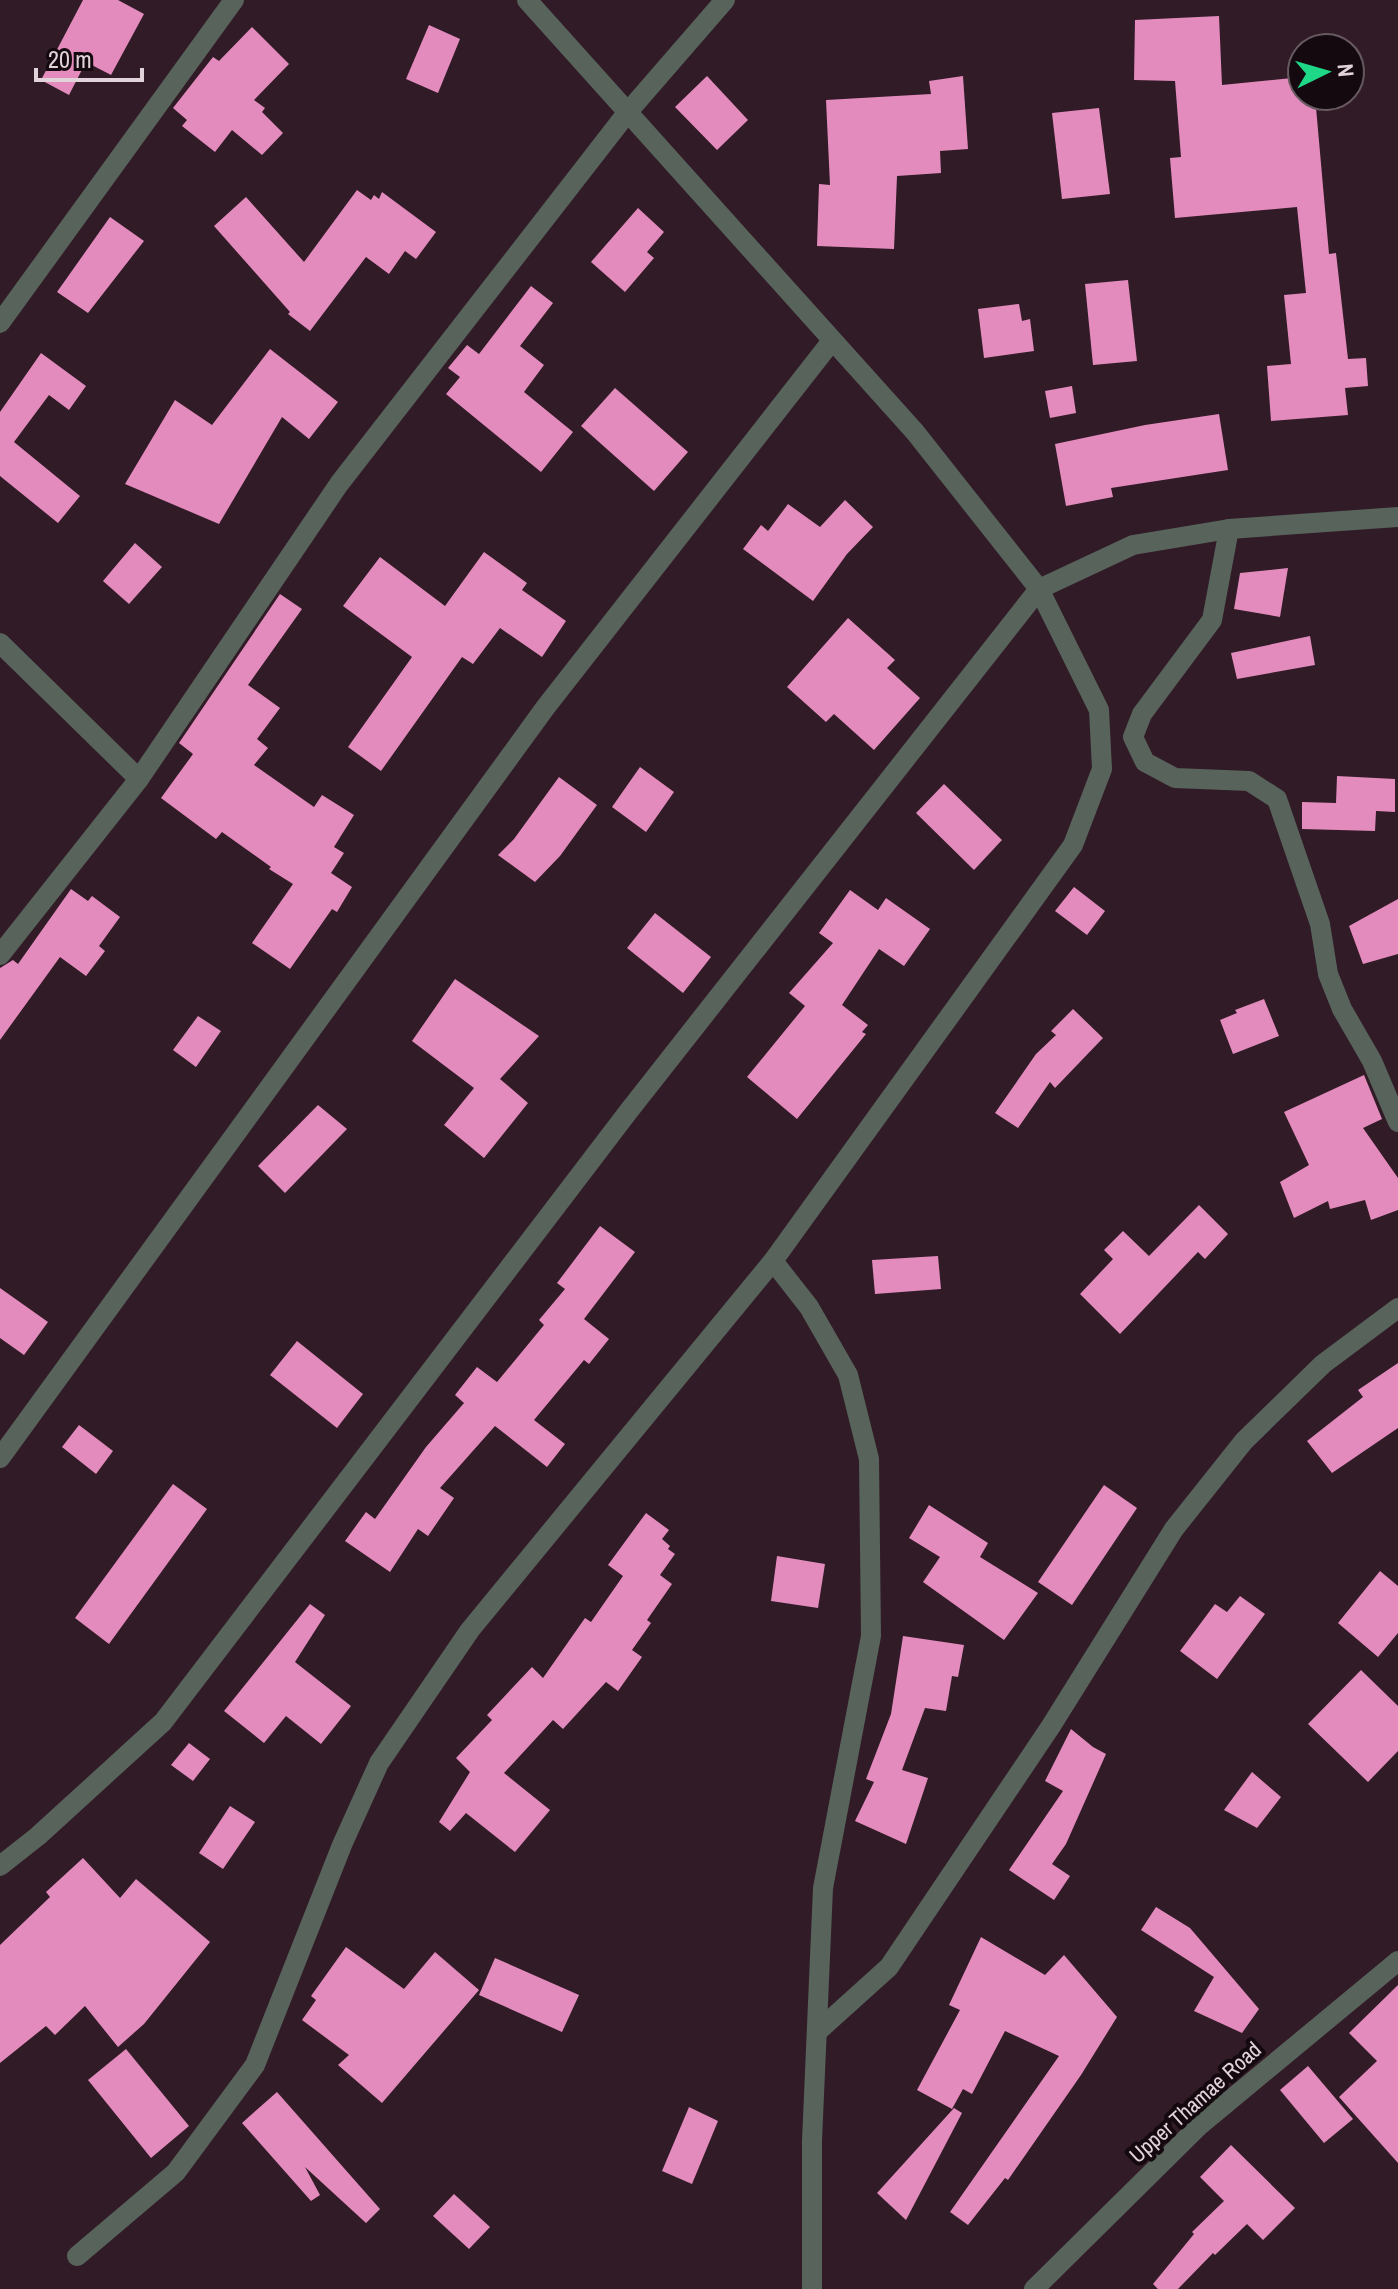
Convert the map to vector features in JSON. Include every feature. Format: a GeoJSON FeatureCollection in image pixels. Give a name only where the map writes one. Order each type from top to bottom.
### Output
{"type":"FeatureCollection","features":[{"type":"Feature","properties":{"kind":"street"},"geometry":{"type":"LineString","coordinates":[[0,323],[234,0]]}},
{"type":"Feature","properties":{"kind":"street"},"geometry":{"type":"LineString","coordinates":[[77,2256],[176,2172],[255,2065],[342,1845],[379,1763],[470,1630],[773,1261],[1073,845],[1102,769],[1099,710],[1039,589],[915,432],[527,0]]}},
{"type":"Feature","properties":{"kind":"street"},"geometry":{"type":"LineString","coordinates":[[0,955],[139,779],[339,484],[627,113],[725,0]]}},
{"type":"Feature","properties":{"kind":"street"},"geometry":{"type":"LineString","coordinates":[[0,1458],[545,708],[831,342]]}},
{"type":"Feature","properties":{"kind":"street"},"geometry":{"type":"LineString","coordinates":[[0,1866],[38,1836],[163,1722],[628,1112],[1039,589],[1133,545],[1229,529],[1398,517]]}},
{"type":"Feature","properties":{"kind":"street"},"geometry":{"type":"LineString","coordinates":[[1229,529],[1212,620],[1142,714],[1133,737],[1145,762],[1175,778],[1249,781],[1277,799],[1320,924],[1328,974],[1342,1009],[1372,1061],[1398,1122]]}},
{"type":"Feature","properties":{"kind":"street"},"geometry":{"type":"LineString","coordinates":[[0,643],[139,779]]}},
{"type":"Feature","properties":{"kind":"street"},"geometry":{"type":"LineString","coordinates":[[773,1261],[809,1307],[848,1375],[869,1459],[871,1636],[823,1888],[812,2141],[812,2289]]}},
{"type":"Feature","properties":{"kind":"street"},"geometry":{"type":"LineString","coordinates":[[817,2032],[889,1967],[1051,1726],[1174,1529],[1244,1441],[1323,1364],[1398,1308]]}},
{"type":"Feature","properties":{"kind":"street","name":"Upper Thamae Road"},"geometry":{"type":"LineString","coordinates":[[1034,2289],[1200,2125],[1398,1961]]}},
{"type":"Feature","properties":{"kind":"building"},"geometry":{"type":"Polygon","coordinates":[[[83,0],[118,0],[144,14],[111,75],[86,62],[69,95],[41,80],[83,0]]]}},
{"type":"Feature","properties":{"kind":"building"},"geometry":{"type":"Polygon","coordinates":[[[1219,16],[1222,85],[1286,79],[1286,112],[1316,112],[1329,254],[1336,253],[1348,359],[1366,358],[1368,386],[1345,388],[1348,415],[1271,421],[1267,366],[1291,364],[1284,295],[1306,293],[1297,207],[1175,218],[1170,158],[1181,157],[1175,81],[1134,80],[1135,20],[1219,16]]]}},
{"type":"Feature","properties":{"kind":"building"},"geometry":{"type":"Polygon","coordinates":[[[429,25],[460,39],[438,93],[406,79],[429,25]]]}},
{"type":"Feature","properties":{"kind":"building"},"geometry":{"type":"Polygon","coordinates":[[[252,27],[289,64],[254,100],[265,108],[262,112],[283,133],[262,155],[232,130],[215,152],[182,126],[187,120],[173,108],[213,57],[219,61],[252,27]]]}},
{"type":"Feature","properties":{"kind":"building"},"geometry":{"type":"Polygon","coordinates":[[[707,76],[748,120],[717,150],[675,107],[707,76]]]}},
{"type":"Feature","properties":{"kind":"building"},"geometry":{"type":"Polygon","coordinates":[[[963,76],[968,149],[940,151],[941,173],[897,176],[894,249],[817,246],[819,184],[830,185],[826,100],[931,94],[929,81],[963,76]]]}},
{"type":"Feature","properties":{"kind":"building"},"geometry":{"type":"Polygon","coordinates":[[[1099,108],[1110,194],[1062,199],[1052,113],[1099,108]]]}},
{"type":"Feature","properties":{"kind":"building"},"geometry":{"type":"Polygon","coordinates":[[[357,190],[371,200],[374,195],[379,199],[382,192],[436,232],[416,259],[405,251],[389,274],[366,257],[310,331],[288,314],[290,312],[214,226],[246,197],[304,262],[357,190]]]}},
{"type":"Feature","properties":{"kind":"building"},"geometry":{"type":"Polygon","coordinates":[[[638,208],[664,232],[647,252],[654,258],[625,292],[591,262],[638,208]]]}},
{"type":"Feature","properties":{"kind":"building"},"geometry":{"type":"Polygon","coordinates":[[[110,217],[144,241],[88,313],[57,292],[110,217]]]}},
{"type":"Feature","properties":{"kind":"building"},"geometry":{"type":"Polygon","coordinates":[[[1128,280],[1137,361],[1093,365],[1085,284],[1128,280]]]}},
{"type":"Feature","properties":{"kind":"building"},"geometry":{"type":"Polygon","coordinates":[[[531,286],[553,303],[520,346],[544,365],[524,392],[573,432],[541,472],[446,394],[460,377],[448,368],[467,345],[479,354],[531,286]]]}},
{"type":"Feature","properties":{"kind":"building"},"geometry":{"type":"Polygon","coordinates":[[[1019,304],[1022,321],[1030,319],[1034,351],[984,358],[978,309],[1019,304]]]}},
{"type":"Feature","properties":{"kind":"building"},"geometry":{"type":"Polygon","coordinates":[[[270,349],[338,402],[309,439],[282,417],[219,524],[125,484],[175,400],[212,425],[270,349]]]}},
{"type":"Feature","properties":{"kind":"building"},"geometry":{"type":"Polygon","coordinates":[[[41,353],[86,386],[69,410],[49,395],[14,442],[80,496],[58,523],[0,476],[0,412],[41,353]]]}},
{"type":"Feature","properties":{"kind":"building"},"geometry":{"type":"Polygon","coordinates":[[[1072,386],[1076,413],[1050,418],[1045,391],[1072,386]]]}},
{"type":"Feature","properties":{"kind":"building"},"geometry":{"type":"Polygon","coordinates":[[[615,388],[688,452],[654,491],[581,426],[615,388]]]}},
{"type":"Feature","properties":{"kind":"building"},"geometry":{"type":"Polygon","coordinates":[[[1219,414],[1228,470],[1111,488],[1113,497],[1066,506],[1055,444],[1145,425],[1219,414]]]}},
{"type":"Feature","properties":{"kind":"building"},"geometry":{"type":"Polygon","coordinates":[[[845,500],[873,527],[847,554],[813,601],[743,549],[761,525],[768,531],[788,504],[820,527],[845,500]]]}},
{"type":"Feature","properties":{"kind":"building"},"geometry":{"type":"Polygon","coordinates":[[[135,543],[162,567],[129,604],[103,581],[135,543]]]}},
{"type":"Feature","properties":{"kind":"building"},"geometry":{"type":"Polygon","coordinates":[[[484,552],[527,583],[522,590],[566,621],[542,657],[500,628],[473,664],[462,657],[381,771],[348,747],[412,657],[343,606],[380,557],[445,606],[484,552]]]}},
{"type":"Feature","properties":{"kind":"building"},"geometry":{"type":"Polygon","coordinates":[[[1288,568],[1280,617],[1234,609],[1240,573],[1288,568]]]}},
{"type":"Feature","properties":{"kind":"building"},"geometry":{"type":"Polygon","coordinates":[[[280,594],[302,609],[248,685],[280,708],[257,739],[268,748],[254,765],[314,807],[322,795],[354,815],[334,847],[344,853],[331,873],[352,887],[337,912],[332,909],[290,969],[252,943],[293,884],[222,832],[216,839],[161,798],[193,754],[179,743],[280,594]]]}},
{"type":"Feature","properties":{"kind":"building"},"geometry":{"type":"Polygon","coordinates":[[[848,618],[895,660],[887,668],[920,698],[874,750],[834,714],[826,722],[787,687],[848,618]]]}},
{"type":"Feature","properties":{"kind":"building"},"geometry":{"type":"Polygon","coordinates":[[[1310,636],[1315,665],[1237,679],[1231,653],[1310,636]]]}},
{"type":"Feature","properties":{"kind":"building"},"geometry":{"type":"Polygon","coordinates":[[[640,767],[674,792],[646,832],[612,807],[640,767]]]}},
{"type":"Feature","properties":{"kind":"building"},"geometry":{"type":"Polygon","coordinates":[[[1337,776],[1395,779],[1395,812],[1376,811],[1375,831],[1302,829],[1302,802],[1336,803],[1337,776]]]}},
{"type":"Feature","properties":{"kind":"building"},"geometry":{"type":"Polygon","coordinates":[[[559,777],[597,805],[560,856],[535,882],[498,855],[514,839],[559,777]]]}},
{"type":"Feature","properties":{"kind":"building"},"geometry":{"type":"Polygon","coordinates":[[[944,784],[1002,840],[974,870],[916,813],[944,784]]]}},
{"type":"Feature","properties":{"kind":"building"},"geometry":{"type":"Polygon","coordinates":[[[1074,887],[1105,911],[1087,935],[1055,911],[1074,887]]]}},
{"type":"Feature","properties":{"kind":"building"},"geometry":{"type":"Polygon","coordinates":[[[71,889],[88,901],[92,896],[120,917],[99,946],[105,951],[86,976],[60,957],[0,1040],[0,968],[13,960],[18,964],[71,889]]]}},
{"type":"Feature","properties":{"kind":"building"},"geometry":{"type":"Polygon","coordinates":[[[850,890],[878,910],[886,898],[930,929],[904,966],[879,949],[842,1005],[868,1025],[862,1032],[866,1034],[797,1119],[747,1077],[805,1006],[789,993],[833,943],[819,933],[850,890]]]}},
{"type":"Feature","properties":{"kind":"building"},"geometry":{"type":"Polygon","coordinates":[[[1398,899],[1398,954],[1363,964],[1349,926],[1398,899]]]}},
{"type":"Feature","properties":{"kind":"building"},"geometry":{"type":"Polygon","coordinates":[[[655,913],[711,957],[683,993],[627,948],[655,913]]]}},
{"type":"Feature","properties":{"kind":"building"},"geometry":{"type":"Polygon","coordinates":[[[455,979],[539,1036],[500,1079],[528,1103],[484,1158],[444,1125],[474,1088],[412,1041],[455,979]]]}},
{"type":"Feature","properties":{"kind":"building"},"geometry":{"type":"Polygon","coordinates":[[[1264,999],[1279,1036],[1233,1054],[1220,1020],[1237,1013],[1235,1010],[1264,999]]]}},
{"type":"Feature","properties":{"kind":"building"},"geometry":{"type":"Polygon","coordinates":[[[1073,1009],[1103,1038],[1055,1088],[1050,1082],[1018,1128],[995,1113],[1036,1054],[1056,1035],[1051,1031],[1073,1009]]]}},
{"type":"Feature","properties":{"kind":"building"},"geometry":{"type":"Polygon","coordinates":[[[198,1016],[221,1031],[196,1067],[173,1050],[198,1016]]]}},
{"type":"Feature","properties":{"kind":"building"},"geometry":{"type":"Polygon","coordinates":[[[1364,1075],[1382,1119],[1363,1128],[1398,1178],[1398,1210],[1371,1220],[1365,1200],[1330,1209],[1328,1201],[1294,1218],[1280,1182],[1309,1165],[1284,1112],[1364,1075]]]}},
{"type":"Feature","properties":{"kind":"building"},"geometry":{"type":"Polygon","coordinates":[[[318,1105],[347,1129],[285,1193],[258,1166],[318,1105]]]}},
{"type":"Feature","properties":{"kind":"building"},"geometry":{"type":"Polygon","coordinates":[[[1199,1205],[1228,1234],[1205,1259],[1198,1252],[1120,1334],[1080,1294],[1113,1259],[1104,1250],[1123,1231],[1149,1256],[1199,1205]]]}},
{"type":"Feature","properties":{"kind":"building"},"geometry":{"type":"Polygon","coordinates":[[[600,1226],[635,1252],[584,1319],[609,1339],[589,1364],[584,1360],[534,1420],[565,1444],[547,1467],[495,1426],[440,1488],[454,1498],[428,1536],[418,1529],[390,1572],[345,1541],[366,1512],[375,1519],[426,1447],[464,1403],[455,1395],[477,1367],[497,1382],[544,1325],[539,1320],[565,1289],[557,1283],[600,1226]]]}},
{"type":"Feature","properties":{"kind":"building"},"geometry":{"type":"Polygon","coordinates":[[[938,1256],[941,1289],[875,1294],[872,1260],[938,1256]]]}},
{"type":"Feature","properties":{"kind":"building"},"geometry":{"type":"Polygon","coordinates":[[[0,1288],[48,1322],[24,1355],[0,1338],[0,1288]]]}},
{"type":"Feature","properties":{"kind":"building"},"geometry":{"type":"Polygon","coordinates":[[[297,1341],[363,1394],[337,1428],[270,1375],[297,1341]]]}},
{"type":"Feature","properties":{"kind":"building"},"geometry":{"type":"Polygon","coordinates":[[[1398,1363],[1398,1428],[1332,1473],[1307,1441],[1363,1397],[1358,1390],[1398,1363]]]}},
{"type":"Feature","properties":{"kind":"building"},"geometry":{"type":"Polygon","coordinates":[[[79,1425],[113,1451],[96,1474],[62,1447],[79,1425]]]}},
{"type":"Feature","properties":{"kind":"building"},"geometry":{"type":"Polygon","coordinates":[[[173,1484],[207,1509],[109,1644],[75,1618],[173,1484]]]}},
{"type":"Feature","properties":{"kind":"building"},"geometry":{"type":"Polygon","coordinates":[[[1104,1485],[1137,1508],[1072,1605],[1038,1582],[1104,1485]]]}},
{"type":"Feature","properties":{"kind":"building"},"geometry":{"type":"Polygon","coordinates":[[[929,1505],[988,1543],[980,1557],[1038,1593],[1004,1640],[923,1582],[940,1557],[909,1538],[929,1505]]]}},
{"type":"Feature","properties":{"kind":"building"},"geometry":{"type":"Polygon","coordinates":[[[646,1513],[669,1530],[662,1539],[675,1554],[660,1575],[672,1584],[647,1620],[651,1623],[632,1650],[642,1657],[618,1691],[606,1682],[563,1729],[553,1720],[504,1773],[550,1810],[515,1852],[466,1813],[450,1831],[439,1822],[470,1772],[456,1758],[492,1720],[487,1715],[532,1667],[543,1678],[585,1618],[591,1622],[623,1576],[608,1565],[646,1513]]]}},
{"type":"Feature","properties":{"kind":"building"},"geometry":{"type":"Polygon","coordinates":[[[777,1556],[825,1564],[818,1608],[771,1601],[777,1556]]]}},
{"type":"Feature","properties":{"kind":"building"},"geometry":{"type":"Polygon","coordinates":[[[1380,1571],[1398,1586],[1398,1633],[1378,1657],[1338,1623],[1380,1571]]]}},
{"type":"Feature","properties":{"kind":"building"},"geometry":{"type":"Polygon","coordinates":[[[1240,1596],[1265,1614],[1217,1679],[1180,1651],[1215,1604],[1227,1612],[1240,1596]]]}},
{"type":"Feature","properties":{"kind":"building"},"geometry":{"type":"Polygon","coordinates":[[[310,1604],[325,1615],[295,1662],[351,1706],[321,1744],[286,1716],[264,1743],[224,1711],[310,1604]]]}},
{"type":"Feature","properties":{"kind":"building"},"geometry":{"type":"Polygon","coordinates":[[[903,1636],[964,1645],[958,1677],[952,1676],[946,1711],[925,1708],[902,1770],[928,1778],[906,1844],[855,1821],[874,1782],[866,1779],[891,1714],[903,1636]]]}},
{"type":"Feature","properties":{"kind":"building"},"geometry":{"type":"Polygon","coordinates":[[[1361,1670],[1398,1706],[1398,1751],[1368,1782],[1308,1724],[1361,1670]]]}},
{"type":"Feature","properties":{"kind":"building"},"geometry":{"type":"Polygon","coordinates":[[[1071,1729],[1106,1754],[1066,1844],[1052,1864],[1070,1876],[1054,1900],[1009,1870],[1063,1791],[1045,1781],[1071,1729]]]}},
{"type":"Feature","properties":{"kind":"building"},"geometry":{"type":"Polygon","coordinates":[[[189,1743],[210,1759],[193,1781],[171,1765],[189,1743]]]}},
{"type":"Feature","properties":{"kind":"building"},"geometry":{"type":"Polygon","coordinates":[[[1252,1772],[1281,1797],[1257,1828],[1224,1810],[1252,1772]]]}},
{"type":"Feature","properties":{"kind":"building"},"geometry":{"type":"Polygon","coordinates":[[[230,1806],[255,1822],[223,1869],[199,1853],[230,1806]]]}},
{"type":"Feature","properties":{"kind":"building"},"geometry":{"type":"Polygon","coordinates":[[[83,1858],[120,1898],[136,1879],[210,1942],[144,2024],[118,2047],[85,2006],[55,2035],[46,2026],[0,2063],[0,1945],[50,1897],[46,1892],[83,1858]]]}},
{"type":"Feature","properties":{"kind":"building"},"geometry":{"type":"Polygon","coordinates":[[[1156,1907],[1190,1928],[1259,2009],[1242,2033],[1194,2011],[1214,1977],[1141,1930],[1156,1907]]]}},
{"type":"Feature","properties":{"kind":"building"},"geometry":{"type":"Polygon","coordinates":[[[981,1937],[1045,1975],[1064,1955],[1117,2017],[1008,2180],[1005,2178],[968,2225],[950,2212],[1059,2056],[1005,2031],[972,2094],[963,2089],[952,2109],[917,2090],[960,2010],[949,2005],[981,1937]]]}},
{"type":"Feature","properties":{"kind":"building"},"geometry":{"type":"Polygon","coordinates":[[[346,1947],[404,1989],[435,1952],[479,1990],[382,2103],[338,2065],[349,2055],[302,2020],[316,2000],[311,1996],[346,1947]]]}},
{"type":"Feature","properties":{"kind":"building"},"geometry":{"type":"Polygon","coordinates":[[[495,1958],[579,1995],[562,2032],[479,1995],[495,1958]]]}},
{"type":"Feature","properties":{"kind":"building"},"geometry":{"type":"Polygon","coordinates":[[[1398,1985],[1398,2163],[1339,2097],[1377,2061],[1349,2033],[1398,1985]]]}},
{"type":"Feature","properties":{"kind":"building"},"geometry":{"type":"Polygon","coordinates":[[[126,2049],[189,2126],[151,2158],[88,2080],[126,2049]]]}},
{"type":"Feature","properties":{"kind":"building"},"geometry":{"type":"Polygon","coordinates":[[[1308,2066],[1353,2119],[1324,2143],[1280,2090],[1308,2066]]]}},
{"type":"Feature","properties":{"kind":"building"},"geometry":{"type":"Polygon","coordinates":[[[277,2092],[380,2209],[366,2223],[305,2167],[320,2195],[311,2201],[242,2123],[277,2092]]]}},
{"type":"Feature","properties":{"kind":"building"},"geometry":{"type":"Polygon","coordinates":[[[689,2107],[718,2121],[692,2184],[662,2171],[689,2107]]]}},
{"type":"Feature","properties":{"kind":"building"},"geometry":{"type":"Polygon","coordinates":[[[954,2108],[962,2113],[906,2220],[877,2193],[954,2108]]]}},
{"type":"Feature","properties":{"kind":"building"},"geometry":{"type":"Polygon","coordinates":[[[1231,2145],[1295,2208],[1263,2240],[1247,2224],[1178,2289],[1158,2289],[1153,2284],[1194,2234],[1192,2232],[1224,2201],[1200,2177],[1231,2145]]]}},
{"type":"Feature","properties":{"kind":"building"},"geometry":{"type":"Polygon","coordinates":[[[454,2194],[490,2227],[469,2249],[433,2216],[454,2194]]]}}]}
